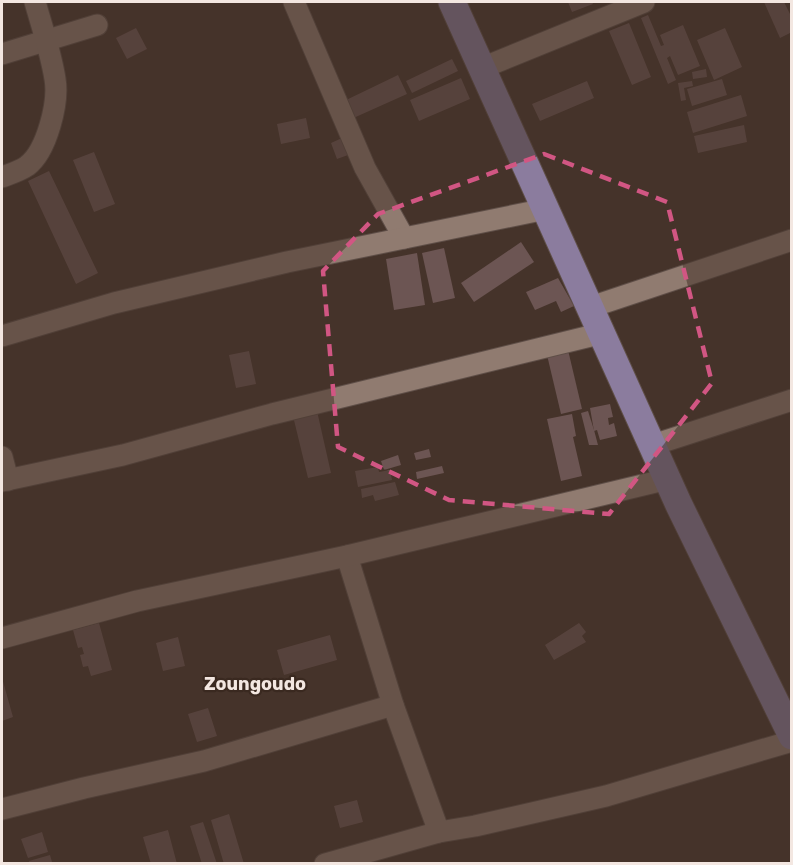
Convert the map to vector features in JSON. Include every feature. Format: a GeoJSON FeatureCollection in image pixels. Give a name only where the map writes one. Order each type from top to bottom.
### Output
{"type":"FeatureCollection","features":[{"type":"Feature","properties":{"kind":"main road"},"geometry":{"type":"LineString","coordinates":[[452,2],[679,505],[792,736]]}},
{"type":"Feature","properties":{"kind":"street"},"geometry":{"type":"LineString","coordinates":[[2,177],[28,165],[36,157],[52,118],[56,98],[56,80],[35,2]]}},
{"type":"Feature","properties":{"kind":"street"},"geometry":{"type":"LineString","coordinates":[[294,2],[365,168],[404,238]]}},
{"type":"Feature","properties":{"kind":"street"},"geometry":{"type":"LineString","coordinates":[[482,68],[644,2]]}},
{"type":"Feature","properties":{"kind":"street"},"geometry":{"type":"LineString","coordinates":[[2,54],[97,25]]}},
{"type":"Feature","properties":{"kind":"street"},"geometry":{"type":"LineString","coordinates":[[2,336],[114,303],[287,262],[546,209]]}},
{"type":"Feature","properties":{"kind":"street"},"geometry":{"type":"LineString","coordinates":[[591,307],[792,240]]}},
{"type":"Feature","properties":{"kind":"street"},"geometry":{"type":"LineString","coordinates":[[2,457],[5,481],[123,455],[273,414],[416,381],[603,333]]}},
{"type":"Feature","properties":{"kind":"street"},"geometry":{"type":"LineString","coordinates":[[653,445],[792,400]]}},
{"type":"Feature","properties":{"kind":"street"},"geometry":{"type":"LineString","coordinates":[[2,638],[137,602],[347,556],[669,479]]}},
{"type":"Feature","properties":{"kind":"street"},"geometry":{"type":"LineString","coordinates":[[347,556],[393,705],[439,832]]}},
{"type":"Feature","properties":{"kind":"street"},"geometry":{"type":"LineString","coordinates":[[2,809],[204,761],[393,705]]}},
{"type":"Feature","properties":{"kind":"street"},"geometry":{"type":"LineString","coordinates":[[325,864],[439,832],[606,796],[792,741]]}},
{"type":"Feature","properties":{"kind":"highlighted area"},"geometry":{"type":"Polygon","coordinates":[[[544,154],[667,202],[712,383],[609,514],[449,500],[338,447],[323,271],[378,214],[544,154]]]}},
{"type":"Feature","properties":{"kind":"building"},"geometry":{"type":"Polygon","coordinates":[[[568,2],[592,2],[593,4],[572,12],[568,2]]]}},
{"type":"Feature","properties":{"kind":"building"},"geometry":{"type":"Polygon","coordinates":[[[764,2],[784,2],[792,18],[792,32],[780,38],[764,2]]]}},
{"type":"Feature","properties":{"kind":"building"},"geometry":{"type":"Polygon","coordinates":[[[648,15],[661,46],[664,45],[660,35],[683,25],[700,66],[678,75],[670,56],[667,58],[676,80],[668,84],[641,18],[648,15]]]}},
{"type":"Feature","properties":{"kind":"building"},"geometry":{"type":"Polygon","coordinates":[[[629,23],[651,77],[632,85],[609,31],[629,23]]]}},
{"type":"Feature","properties":{"kind":"building"},"geometry":{"type":"Polygon","coordinates":[[[136,28],[147,49],[127,59],[116,38],[136,28]]]}},
{"type":"Feature","properties":{"kind":"building"},"geometry":{"type":"Polygon","coordinates":[[[725,28],[742,67],[714,80],[697,40],[725,28]]]}},
{"type":"Feature","properties":{"kind":"building"},"geometry":{"type":"Polygon","coordinates":[[[452,59],[458,71],[412,93],[406,81],[452,59]]]}},
{"type":"Feature","properties":{"kind":"building"},"geometry":{"type":"Polygon","coordinates":[[[706,69],[707,77],[693,79],[692,72],[706,69]]]}},
{"type":"Feature","properties":{"kind":"building"},"geometry":{"type":"Polygon","coordinates":[[[398,75],[407,94],[349,120],[342,102],[398,75]]]}},
{"type":"Feature","properties":{"kind":"building"},"geometry":{"type":"Polygon","coordinates":[[[461,78],[470,99],[419,121],[410,100],[461,78]]]}},
{"type":"Feature","properties":{"kind":"building"},"geometry":{"type":"Polygon","coordinates":[[[722,79],[727,95],[692,106],[687,89],[722,79]]]}},
{"type":"Feature","properties":{"kind":"building"},"geometry":{"type":"Polygon","coordinates":[[[587,81],[594,98],[540,121],[532,104],[587,81]]]}},
{"type":"Feature","properties":{"kind":"building"},"geometry":{"type":"Polygon","coordinates":[[[692,81],[693,86],[684,88],[686,100],[681,101],[678,83],[692,81]]]}},
{"type":"Feature","properties":{"kind":"building"},"geometry":{"type":"Polygon","coordinates":[[[741,95],[747,116],[693,133],[687,112],[741,95]]]}},
{"type":"Feature","properties":{"kind":"building"},"geometry":{"type":"Polygon","coordinates":[[[306,118],[310,138],[281,144],[277,124],[306,118]]]}},
{"type":"Feature","properties":{"kind":"building"},"geometry":{"type":"Polygon","coordinates":[[[744,125],[747,142],[698,153],[694,136],[744,125]]]}},
{"type":"Feature","properties":{"kind":"building"},"geometry":{"type":"Polygon","coordinates":[[[342,138],[348,155],[337,159],[331,143],[342,138]]]}},
{"type":"Feature","properties":{"kind":"building"},"geometry":{"type":"Polygon","coordinates":[[[94,152],[115,204],[94,212],[73,160],[94,152]]]}},
{"type":"Feature","properties":{"kind":"building"},"geometry":{"type":"Polygon","coordinates":[[[49,171],[98,273],[76,284],[28,181],[49,171]]]}},
{"type":"Feature","properties":{"kind":"building"},"geometry":{"type":"Polygon","coordinates":[[[521,242],[534,262],[474,302],[461,283],[521,242]]]}},
{"type":"Feature","properties":{"kind":"building"},"geometry":{"type":"Polygon","coordinates":[[[444,248],[455,298],[433,303],[422,253],[444,248]]]}},
{"type":"Feature","properties":{"kind":"building"},"geometry":{"type":"Polygon","coordinates":[[[417,253],[425,305],[394,310],[386,259],[417,253]]]}},
{"type":"Feature","properties":{"kind":"building"},"geometry":{"type":"Polygon","coordinates":[[[558,278],[574,306],[561,312],[556,301],[535,310],[526,292],[558,278]]]}},
{"type":"Feature","properties":{"kind":"building"},"geometry":{"type":"Polygon","coordinates":[[[568,350],[582,409],[561,414],[547,355],[568,350]]]}},
{"type":"Feature","properties":{"kind":"building"},"geometry":{"type":"Polygon","coordinates":[[[249,351],[256,384],[236,388],[229,355],[249,351]]]}},
{"type":"Feature","properties":{"kind":"building"},"geometry":{"type":"Polygon","coordinates":[[[610,404],[613,417],[608,418],[609,425],[614,423],[617,436],[600,440],[597,430],[594,431],[590,408],[610,404]]]}},
{"type":"Feature","properties":{"kind":"building"},"geometry":{"type":"Polygon","coordinates":[[[317,411],[331,473],[308,478],[293,416],[317,411]]]}},
{"type":"Feature","properties":{"kind":"building"},"geometry":{"type":"Polygon","coordinates":[[[588,411],[598,445],[589,445],[581,413],[588,411]]]}},
{"type":"Feature","properties":{"kind":"building"},"geometry":{"type":"Polygon","coordinates":[[[572,414],[576,436],[573,437],[582,476],[561,481],[547,419],[572,414]]]}},
{"type":"Feature","properties":{"kind":"building"},"geometry":{"type":"Polygon","coordinates":[[[429,449],[431,457],[416,460],[414,453],[429,449]]]}},
{"type":"Feature","properties":{"kind":"building"},"geometry":{"type":"Polygon","coordinates":[[[398,455],[401,465],[384,470],[381,461],[398,455]]]}},
{"type":"Feature","properties":{"kind":"building"},"geometry":{"type":"Polygon","coordinates":[[[442,466],[444,473],[417,479],[416,472],[442,466]]]}},
{"type":"Feature","properties":{"kind":"building"},"geometry":{"type":"Polygon","coordinates":[[[378,467],[379,472],[390,470],[392,480],[358,487],[355,471],[378,467]]]}},
{"type":"Feature","properties":{"kind":"building"},"geometry":{"type":"Polygon","coordinates":[[[395,482],[399,495],[375,501],[373,495],[362,498],[361,489],[395,482]]]}},
{"type":"Feature","properties":{"kind":"building"},"geometry":{"type":"Polygon","coordinates":[[[99,623],[112,670],[91,676],[88,666],[83,667],[80,655],[84,654],[82,647],[78,648],[73,630],[99,623]]]}},
{"type":"Feature","properties":{"kind":"building"},"geometry":{"type":"Polygon","coordinates":[[[579,623],[586,632],[582,636],[586,642],[554,660],[545,645],[579,623]]]}},
{"type":"Feature","properties":{"kind":"building"},"geometry":{"type":"Polygon","coordinates":[[[330,635],[337,660],[284,675],[277,650],[330,635]]]}},
{"type":"Feature","properties":{"kind":"building"},"geometry":{"type":"Polygon","coordinates":[[[178,637],[185,666],[163,671],[156,643],[178,637]]]}},
{"type":"Feature","properties":{"kind":"building"},"geometry":{"type":"Polygon","coordinates":[[[2,678],[13,717],[2,721],[2,678]]]}},
{"type":"Feature","properties":{"kind":"building"},"geometry":{"type":"Polygon","coordinates":[[[208,708],[217,736],[197,742],[188,714],[208,708]]]}},
{"type":"Feature","properties":{"kind":"building"},"geometry":{"type":"Polygon","coordinates":[[[357,800],[363,822],[340,828],[334,806],[357,800]]]}},
{"type":"Feature","properties":{"kind":"building"},"geometry":{"type":"Polygon","coordinates":[[[229,814],[244,864],[224,864],[211,820],[229,814]]]}},
{"type":"Feature","properties":{"kind":"building"},"geometry":{"type":"Polygon","coordinates":[[[203,822],[217,864],[202,864],[190,826],[203,822]]]}},
{"type":"Feature","properties":{"kind":"building"},"geometry":{"type":"Polygon","coordinates":[[[168,830],[177,864],[151,864],[143,837],[168,830]]]}},
{"type":"Feature","properties":{"kind":"building"},"geometry":{"type":"Polygon","coordinates":[[[42,832],[48,852],[28,858],[21,839],[42,832]]]}},
{"type":"Feature","properties":{"kind":"building"},"geometry":{"type":"Polygon","coordinates":[[[50,855],[52,862],[30,864],[29,861],[50,855]]]}},
{"type":"Feature","properties":{"kind":"district","name":"Zoungoudo"},"geometry":{"type":"Point","coordinates":[255,684]}}]}
